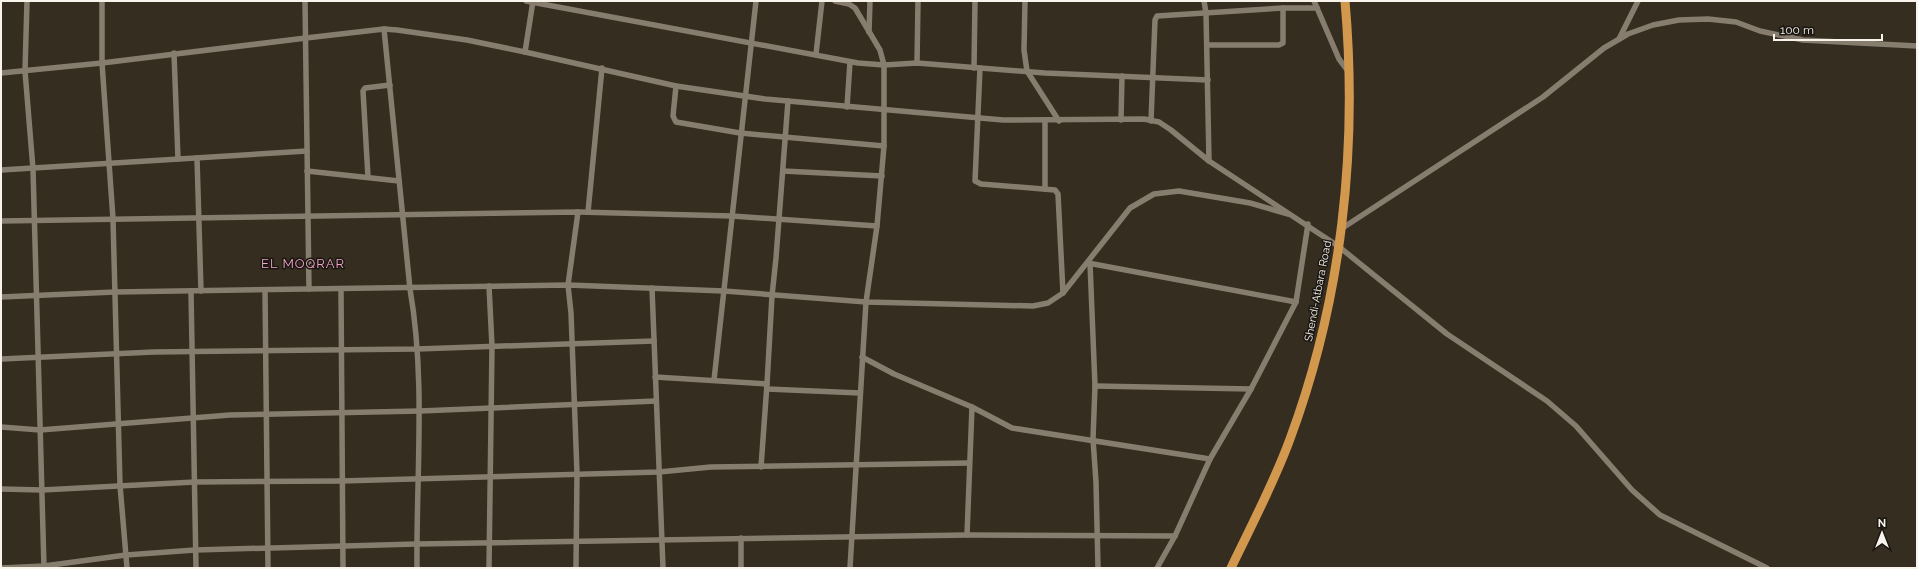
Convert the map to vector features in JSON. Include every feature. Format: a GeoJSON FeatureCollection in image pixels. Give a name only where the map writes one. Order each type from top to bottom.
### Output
{"type":"FeatureCollection","features":[{"type":"Feature","properties":{"kind":"highway","name":"Shendi-Atbara Road"},"geometry":{"type":"LineString","coordinates":[[1231,568],[1287,447],[1304,399],[1321,340],[1330,301],[1348,172],[1350,73],[1345,1]]}},
{"type":"Feature","properties":{"kind":"street"},"geometry":{"type":"LineString","coordinates":[[27,1],[25,71],[33,169],[33,222],[44,567]]}},
{"type":"Feature","properties":{"kind":"street"},"geometry":{"type":"LineString","coordinates":[[102,1],[102,63],[113,219],[120,486],[126,568]]}},
{"type":"Feature","properties":{"kind":"street"},"geometry":{"type":"LineString","coordinates":[[305,1],[309,289]]}},
{"type":"Feature","properties":{"kind":"street"},"geometry":{"type":"LineString","coordinates":[[526,1],[816,54],[850,62],[884,65],[917,63],[1027,71],[1208,80]]}},
{"type":"Feature","properties":{"kind":"street"},"geometry":{"type":"LineString","coordinates":[[714,380],[744,96],[756,1]]}},
{"type":"Feature","properties":{"kind":"street"},"geometry":{"type":"LineString","coordinates":[[816,54],[822,1]]}},
{"type":"Feature","properties":{"kind":"street"},"geometry":{"type":"LineString","coordinates":[[835,1],[849,4],[855,8],[880,50],[884,65],[884,146],[882,176],[877,226],[866,302],[850,568]]}},
{"type":"Feature","properties":{"kind":"street"},"geometry":{"type":"LineString","coordinates":[[869,32],[870,1]]}},
{"type":"Feature","properties":{"kind":"street"},"geometry":{"type":"LineString","coordinates":[[917,63],[918,1]]}},
{"type":"Feature","properties":{"kind":"street"},"geometry":{"type":"LineString","coordinates":[[975,1],[978,118],[975,181],[981,184],[1054,190],[1058,194],[1063,293]]}},
{"type":"Feature","properties":{"kind":"street"},"geometry":{"type":"LineString","coordinates":[[1025,1],[1024,50],[1027,71],[1059,121]]}},
{"type":"Feature","properties":{"kind":"street"},"geometry":{"type":"LineString","coordinates":[[1204,1],[1206,13],[1209,161]]}},
{"type":"Feature","properties":{"kind":"street"},"geometry":{"type":"LineString","coordinates":[[1314,1],[1340,59],[1350,73]]}},
{"type":"Feature","properties":{"kind":"street"},"geometry":{"type":"LineString","coordinates":[[1619,39],[1638,1]]}},
{"type":"Feature","properties":{"kind":"street"},"geometry":{"type":"LineString","coordinates":[[525,52],[533,2]]}},
{"type":"Feature","properties":{"kind":"street"},"geometry":{"type":"LineString","coordinates":[[1207,45],[1279,45],[1283,43],[1282,8]]}},
{"type":"Feature","properties":{"kind":"street"},"geometry":{"type":"LineString","coordinates":[[1151,121],[1154,77],[1155,20],[1157,16],[1282,8],[1317,8]]}},
{"type":"Feature","properties":{"kind":"street"},"geometry":{"type":"LineString","coordinates":[[1341,229],[1543,97],[1604,48],[1628,34],[1653,25],[1679,20],[1708,18],[1736,22],[1767,33],[1803,40],[1917,46]]}},
{"type":"Feature","properties":{"kind":"street"},"geometry":{"type":"LineString","coordinates":[[1,73],[102,63],[384,29],[428,34],[525,52],[602,68],[676,86],[744,96],[847,107],[978,118],[1059,121],[1144,119],[1159,122],[1209,161],[1308,224],[1338,246],[1447,334],[1547,401],[1576,426],[1632,490],[1660,515],[1767,568]]}},
{"type":"Feature","properties":{"kind":"street"},"geometry":{"type":"LineString","coordinates":[[384,29],[402,215],[410,289],[415,317],[417,349],[420,411],[417,568]]}},
{"type":"Feature","properties":{"kind":"street"},"geometry":{"type":"LineString","coordinates":[[174,54],[178,159]]}},
{"type":"Feature","properties":{"kind":"street"},"geometry":{"type":"LineString","coordinates":[[847,107],[850,62]]}},
{"type":"Feature","properties":{"kind":"street"},"geometry":{"type":"LineString","coordinates":[[588,212],[602,68]]}},
{"type":"Feature","properties":{"kind":"street"},"geometry":{"type":"LineString","coordinates":[[1121,120],[1122,76]]}},
{"type":"Feature","properties":{"kind":"street"},"geometry":{"type":"LineString","coordinates":[[368,177],[363,91],[365,88],[369,87],[390,85]]}},
{"type":"Feature","properties":{"kind":"street"},"geometry":{"type":"LineString","coordinates":[[676,86],[673,116],[676,122],[740,133],[884,146]]}},
{"type":"Feature","properties":{"kind":"street"},"geometry":{"type":"LineString","coordinates":[[760,467],[788,101]]}},
{"type":"Feature","properties":{"kind":"street"},"geometry":{"type":"LineString","coordinates":[[1045,120],[1045,189]]}},
{"type":"Feature","properties":{"kind":"street"},"geometry":{"type":"LineString","coordinates":[[1,170],[307,151]]}},
{"type":"Feature","properties":{"kind":"street"},"geometry":{"type":"LineString","coordinates":[[197,158],[201,291]]}},
{"type":"Feature","properties":{"kind":"street"},"geometry":{"type":"LineString","coordinates":[[307,171],[399,181]]}},
{"type":"Feature","properties":{"kind":"street"},"geometry":{"type":"LineString","coordinates":[[783,171],[882,176]]}},
{"type":"Feature","properties":{"kind":"street"},"geometry":{"type":"LineString","coordinates":[[1,297],[115,292],[410,289],[568,285],[724,291],[772,296],[866,302],[1033,306],[1048,303],[1063,293],[1130,208],[1154,194],[1179,191],[1250,203],[1295,216]]}},
{"type":"Feature","properties":{"kind":"street"},"geometry":{"type":"LineString","coordinates":[[576,568],[575,541],[577,473],[575,405],[568,285],[578,212]]}},
{"type":"Feature","properties":{"kind":"street"},"geometry":{"type":"LineString","coordinates":[[1,221],[33,222],[198,217],[588,212],[732,216],[877,226]]}},
{"type":"Feature","properties":{"kind":"street"},"geometry":{"type":"LineString","coordinates":[[1157,568],[1175,536],[1210,459],[1251,389],[1296,302],[1308,224]]}},
{"type":"Feature","properties":{"kind":"street"},"geometry":{"type":"LineString","coordinates":[[1088,263],[1296,302]]}},
{"type":"Feature","properties":{"kind":"street"},"geometry":{"type":"LineString","coordinates":[[1088,263],[1095,386],[1093,440],[1096,482],[1098,568]]}},
{"type":"Feature","properties":{"kind":"street"},"geometry":{"type":"LineString","coordinates":[[489,568],[492,346],[490,286]]}},
{"type":"Feature","properties":{"kind":"street"},"geometry":{"type":"LineString","coordinates":[[652,288],[663,568]]}},
{"type":"Feature","properties":{"kind":"street"},"geometry":{"type":"LineString","coordinates":[[341,289],[341,481],[343,568]]}},
{"type":"Feature","properties":{"kind":"street"},"geometry":{"type":"LineString","coordinates":[[265,290],[268,568]]}},
{"type":"Feature","properties":{"kind":"street"},"geometry":{"type":"LineString","coordinates":[[191,291],[196,568]]}},
{"type":"Feature","properties":{"kind":"street"},"geometry":{"type":"LineString","coordinates":[[1,359],[117,354],[265,350],[417,349],[654,341]]}},
{"type":"Feature","properties":{"kind":"street"},"geometry":{"type":"LineString","coordinates":[[862,357],[894,374],[972,408],[1012,428],[1210,459]]}},
{"type":"Feature","properties":{"kind":"street"},"geometry":{"type":"LineString","coordinates":[[655,377],[714,380],[767,386],[860,393]]}},
{"type":"Feature","properties":{"kind":"street"},"geometry":{"type":"LineString","coordinates":[[1095,386],[1251,389]]}},
{"type":"Feature","properties":{"kind":"street"},"geometry":{"type":"LineString","coordinates":[[1,427],[40,430],[119,422],[266,414],[420,411],[656,401]]}},
{"type":"Feature","properties":{"kind":"street"},"geometry":{"type":"LineString","coordinates":[[967,535],[972,408]]}},
{"type":"Feature","properties":{"kind":"street"},"geometry":{"type":"LineString","coordinates":[[1,489],[42,490],[195,482],[341,481],[490,475],[659,472],[711,467],[969,463]]}},
{"type":"Feature","properties":{"kind":"street"},"geometry":{"type":"LineString","coordinates":[[1,568],[44,567],[126,555],[195,550],[417,544],[662,541],[741,538],[852,538],[967,535],[1175,536]]}},
{"type":"Feature","properties":{"kind":"street"},"geometry":{"type":"LineString","coordinates":[[741,538],[741,568]]}},
{"type":"Feature","properties":{"kind":"district","name":"EL MOQRAR"},"geometry":{"type":"Point","coordinates":[303,263]}}]}
